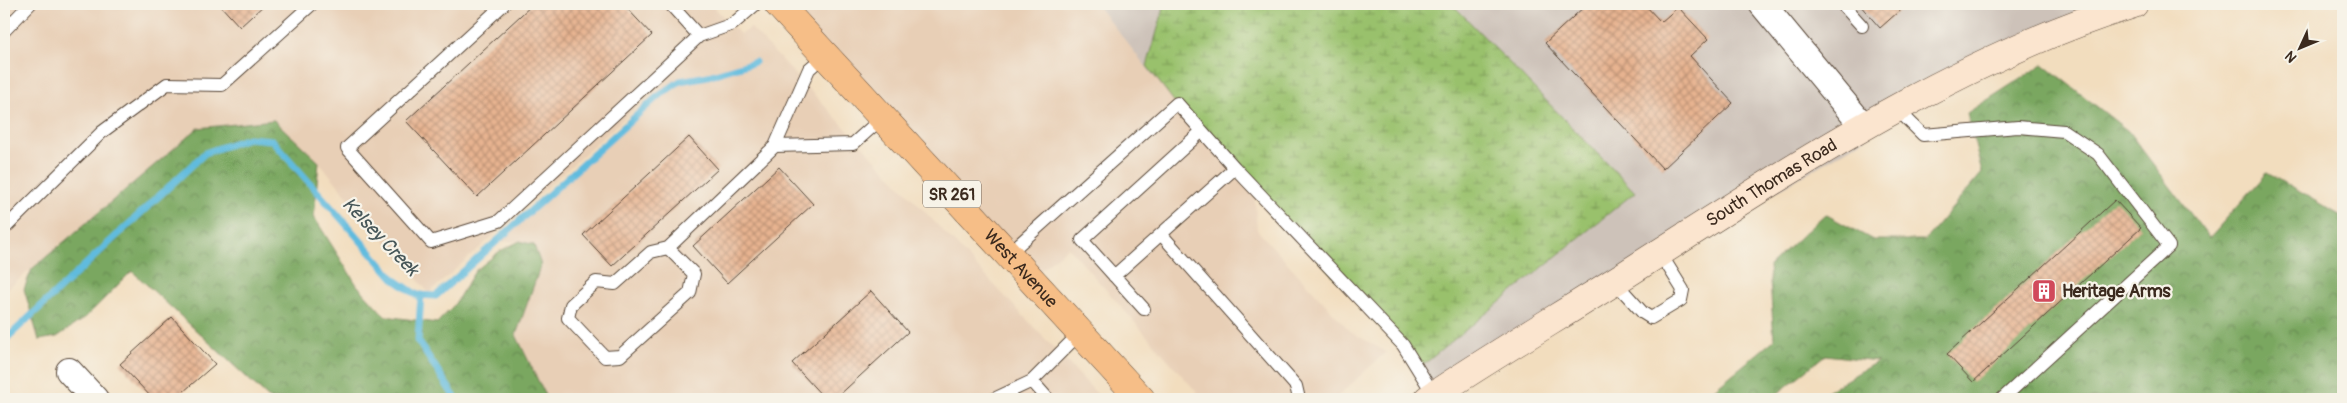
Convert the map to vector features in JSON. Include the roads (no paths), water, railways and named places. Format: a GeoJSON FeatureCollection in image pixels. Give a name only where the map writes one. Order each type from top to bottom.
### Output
{"type":"FeatureCollection","features":[{"type":"Feature","properties":{"kind":"main road","name":"West Avenue"},"geometry":{"type":"LineString","coordinates":[[778,4],[1141,399]]}},
{"type":"Feature","properties":{"kind":"street"},"geometry":{"type":"LineString","coordinates":[[1762,4],[1863,126]]}},
{"type":"Feature","properties":{"kind":"street","name":"South Thomas Road"},"geometry":{"type":"LineString","coordinates":[[1431,397],[1780,176],[1863,126],[1935,86],[2019,46],[2134,4]]}},
{"type":"Feature","properties":{"kind":"street"},"geometry":{"type":"LineString","coordinates":[[69,371],[96,399]]}},
{"type":"Feature","properties":{"kind":"lane"},"geometry":{"type":"LineString","coordinates":[[4,31],[30,4]]}},
{"type":"Feature","properties":{"kind":"lane"},"geometry":{"type":"LineString","coordinates":[[4,230],[102,132],[167,84],[222,85],[312,4]]}},
{"type":"Feature","properties":{"kind":"lane"},"geometry":{"type":"LineString","coordinates":[[504,4],[347,148],[431,242],[499,221],[698,36],[733,24],[756,4]]}},
{"type":"Feature","properties":{"kind":"lane"},"geometry":{"type":"LineString","coordinates":[[670,4],[698,36]]}},
{"type":"Feature","properties":{"kind":"lane"},"geometry":{"type":"LineString","coordinates":[[1842,4],[1862,26]]}},
{"type":"Feature","properties":{"kind":"lane"},"geometry":{"type":"LineString","coordinates":[[668,248],[694,274],[690,293],[620,356],[605,357],[568,318],[571,305],[596,282],[616,284],[651,252],[668,248],[775,146],[809,69],[825,55]]}},
{"type":"Feature","properties":{"kind":"lane"},"geometry":{"type":"LineString","coordinates":[[1008,254],[1177,103],[1235,168],[1403,345],[1431,397]]}},
{"type":"Feature","properties":{"kind":"lane"},"geometry":{"type":"LineString","coordinates":[[1896,108],[1923,135],[2018,127],[2064,131],[2098,154],[2169,246],[2002,399]]}},
{"type":"Feature","properties":{"kind":"lane"},"geometry":{"type":"LineString","coordinates":[[775,146],[853,144],[882,118]]}},
{"type":"Feature","properties":{"kind":"lane"},"geometry":{"type":"LineString","coordinates":[[1144,309],[1082,240],[1202,131]]}},
{"type":"Feature","properties":{"kind":"lane"},"geometry":{"type":"LineString","coordinates":[[1114,276],[1235,168]]}},
{"type":"Feature","properties":{"kind":"lane"},"geometry":{"type":"LineString","coordinates":[[1161,234],[1296,386],[1299,399]]}},
{"type":"Feature","properties":{"kind":"lane"},"geometry":{"type":"LineString","coordinates":[[1614,282],[1643,313],[1651,318],[1681,300],[1683,290],[1660,253]]}},
{"type":"Feature","properties":{"kind":"lane"},"geometry":{"type":"LineString","coordinates":[[994,399],[1032,381],[1080,333]]}},
{"type":"Feature","properties":{"kind":"lane"},"geometry":{"type":"LineString","coordinates":[[1032,381],[1048,399]]}},
{"type":"Feature","properties":{"kind":"waterway","name":"Kelsey Creek"},"geometry":{"type":"LineString","coordinates":[[898,4],[906,4]]}},
{"type":"Feature","properties":{"kind":"waterway","name":"Kelsey Creek"},"geometry":{"type":"LineString","coordinates":[[4,341],[205,153],[248,138],[272,140],[395,280],[417,295],[436,296],[656,98],[680,81],[708,76],[755,62]]}},
{"type":"Feature","properties":{"kind":"waterway"},"geometry":{"type":"LineString","coordinates":[[421,295],[418,341],[456,399]]}},
{"type":"Feature","properties":{"kind":"place","name":"Heritage Arms"},"geometry":{"type":"Point","coordinates":[2044,291]}}]}
